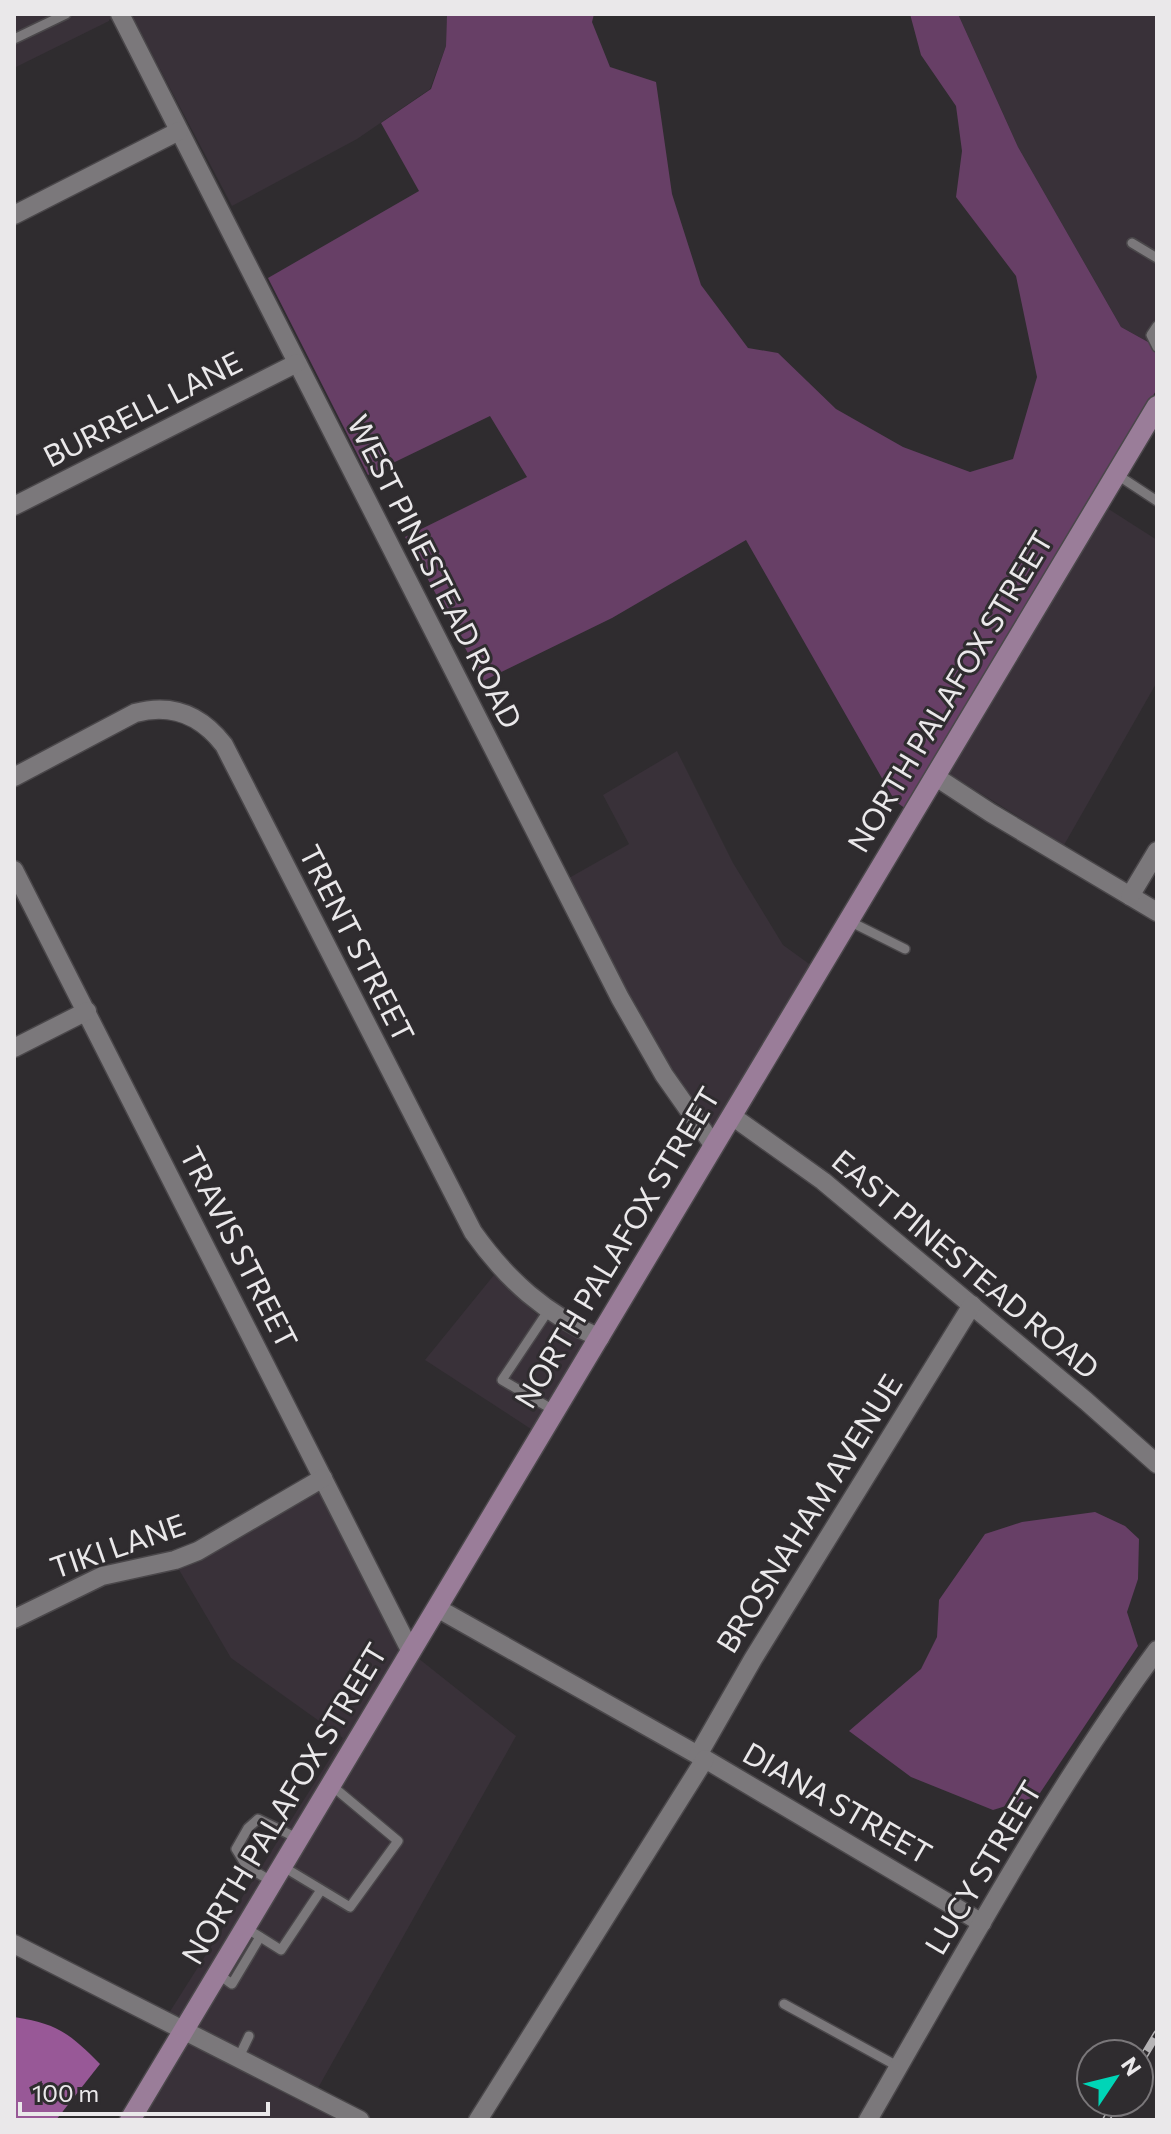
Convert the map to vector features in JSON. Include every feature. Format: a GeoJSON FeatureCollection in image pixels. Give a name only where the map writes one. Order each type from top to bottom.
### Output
{"type":"FeatureCollection","features":[{"type":"Feature","properties":{"kind":"main road","name":"NORTH PALAFOX STREET"},"geometry":{"type":"LineString","coordinates":[[130,2120],[218,1974],[253,1932],[278,1874],[1157,406]]}},
{"type":"Feature","properties":{"kind":"street","name":"WEST PINESTEAD ROAD"},"geometry":{"type":"LineString","coordinates":[[120,14],[620,998],[664,1075],[714,1146]]}},
{"type":"Feature","properties":{"kind":"street"},"geometry":{"type":"LineString","coordinates":[[14,215],[179,131]]}},
{"type":"Feature","properties":{"kind":"street","name":"BURRELL LANE"},"geometry":{"type":"LineString","coordinates":[[14,506],[297,363]]}},
{"type":"Feature","properties":{"kind":"street","name":"TRENT STREET"},"geometry":{"type":"LineString","coordinates":[[14,777],[135,713],[147,710],[167,709],[185,713],[212,729],[224,745],[473,1232],[508,1276],[548,1311],[600,1338]]}},
{"type":"Feature","properties":{"kind":"street"},"geometry":{"type":"LineString","coordinates":[[936,777],[1157,912]]}},
{"type":"Feature","properties":{"kind":"street"},"geometry":{"type":"LineString","coordinates":[[1130,896],[1157,851]]}},
{"type":"Feature","properties":{"kind":"street","name":"TRAVIS STREET"},"geometry":{"type":"LineString","coordinates":[[14,870],[411,1652]]}},
{"type":"Feature","properties":{"kind":"street"},"geometry":{"type":"LineString","coordinates":[[14,1048],[87,1011]]}},
{"type":"Feature","properties":{"kind":"street","name":"EAST PINESTEAD ROAD"},"geometry":{"type":"LineString","coordinates":[[732,1116],[823,1181],[1157,1464]]}},
{"type":"Feature","properties":{"kind":"street","name":"BROSNAHAM AVENUE"},"geometry":{"type":"LineString","coordinates":[[478,2120],[701,1757],[753,1659],[972,1305]]}},
{"type":"Feature","properties":{"kind":"street","name":"TIKI LANE"},"geometry":{"type":"LineString","coordinates":[[14,1619],[102,1576],[175,1560],[198,1551],[323,1478]]}},
{"type":"Feature","properties":{"kind":"street","name":"DIANA STREET"},"geometry":{"type":"LineString","coordinates":[[437,1608],[701,1757],[982,1923]]}},
{"type":"Feature","properties":{"kind":"street","name":"LUCY STREET"},"geometry":{"type":"LineString","coordinates":[[868,2120],[1050,1810],[1157,1650]]}},
{"type":"Feature","properties":{"kind":"street"},"geometry":{"type":"LineString","coordinates":[[14,1944],[360,2120]]}},
{"type":"Feature","properties":{"kind":"lane"},"geometry":{"type":"LineString","coordinates":[[14,39],[66,14]]}},
{"type":"Feature","properties":{"kind":"lane"},"geometry":{"type":"LineString","coordinates":[[1132,243],[1157,258]]}},
{"type":"Feature","properties":{"kind":"lane"},"geometry":{"type":"LineString","coordinates":[[1157,326],[1151,335],[1157,347]]}},
{"type":"Feature","properties":{"kind":"lane"},"geometry":{"type":"LineString","coordinates":[[1116,474],[1157,501]]}},
{"type":"Feature","properties":{"kind":"lane"},"geometry":{"type":"LineString","coordinates":[[849,921],[905,949]]}},
{"type":"Feature","properties":{"kind":"lane"},"geometry":{"type":"LineString","coordinates":[[548,1311],[502,1380],[556,1411]]}},
{"type":"Feature","properties":{"kind":"lane"},"geometry":{"type":"LineString","coordinates":[[299,1839],[258,1819],[248,1828],[236,1849],[247,1867],[278,1874],[321,1890],[350,1907],[398,1841],[331,1785]]}},
{"type":"Feature","properties":{"kind":"lane"},"geometry":{"type":"LineString","coordinates":[[253,1932],[281,1950],[321,1890]]}},
{"type":"Feature","properties":{"kind":"lane"},"geometry":{"type":"LineString","coordinates":[[784,2004],[899,2067]]}},
{"type":"Feature","properties":{"kind":"lane"},"geometry":{"type":"LineString","coordinates":[[239,2057],[249,2036]]}},
{"type":"Feature","properties":{"kind":"shaded area"},"geometry":{"type":"Polygon","coordinates":[[[14,14],[109,14],[113,21],[109,19],[14,68],[14,14]]]}},
{"type":"Feature","properties":{"kind":"shaded area"},"geometry":{"type":"Polygon","coordinates":[[[131,14],[447,14],[446,46],[430,89],[357,139],[232,206],[131,14]]]}},
{"type":"Feature","properties":{"kind":"shaded area"},"geometry":{"type":"Polygon","coordinates":[[[447,14],[594,14],[592,22],[610,67],[656,82],[672,194],[701,285],[748,348],[778,353],[836,409],[903,447],[970,472],[1013,459],[1037,377],[1016,276],[956,197],[962,151],[956,106],[921,55],[910,14],[958,14],[1018,147],[1121,327],[1157,347],[1157,389],[906,809],[895,801],[746,540],[612,618],[483,681],[405,537],[527,477],[490,416],[368,475],[268,278],[419,191],[381,123],[431,89],[446,46],[447,14]]]}},
{"type":"Feature","properties":{"kind":"shaded area"},"geometry":{"type":"Polygon","coordinates":[[[958,14],[1157,14],[1157,347],[1121,327],[1018,147],[958,14]]]}},
{"type":"Feature","properties":{"kind":"shaded area"},"geometry":{"type":"Polygon","coordinates":[[[1107,508],[1157,540],[1157,682],[1064,845],[948,773],[1107,508]]]}},
{"type":"Feature","properties":{"kind":"shaded area"},"geometry":{"type":"Polygon","coordinates":[[[677,751],[733,863],[783,945],[812,966],[714,1129],[672,1070],[569,878],[629,844],[603,795],[677,751]]]}},
{"type":"Feature","properties":{"kind":"shaded area"},"geometry":{"type":"Polygon","coordinates":[[[494,1275],[535,1313],[587,1342],[534,1431],[425,1360],[494,1275]]]}},
{"type":"Feature","properties":{"kind":"shaded area"},"geometry":{"type":"Polygon","coordinates":[[[319,1490],[401,1652],[181,2018],[169,2013],[343,1738],[231,1658],[178,1568],[319,1490]]]}},
{"type":"Feature","properties":{"kind":"shaded area"},"geometry":{"type":"Polygon","coordinates":[[[1095,1512],[1125,1526],[1139,1539],[1138,1579],[1127,1612],[1138,1646],[1038,1796],[993,1810],[911,1777],[849,1731],[921,1669],[937,1637],[939,1600],[985,1534],[1022,1522],[1095,1512]]]}},
{"type":"Feature","properties":{"kind":"shaded area"},"geometry":{"type":"Polygon","coordinates":[[[418,1658],[516,1736],[318,2088],[196,2026],[418,1658]]]}},
{"type":"Feature","properties":{"kind":"shaded area"},"geometry":{"type":"Polygon","coordinates":[[[14,2017],[42,2023],[62,2032],[100,2064],[56,2120],[14,2120],[14,2017]]]}},
{"type":"Feature","properties":{"kind":"shaded area"},"geometry":{"type":"Polygon","coordinates":[[[187,2042],[218,2057],[340,2120],[140,2120],[187,2042]]]}},
{"type":"Feature","properties":{"kind":"railway"},"geometry":{"type":"LineString","coordinates":[[1155,2038],[1157,2034]]}}]}
